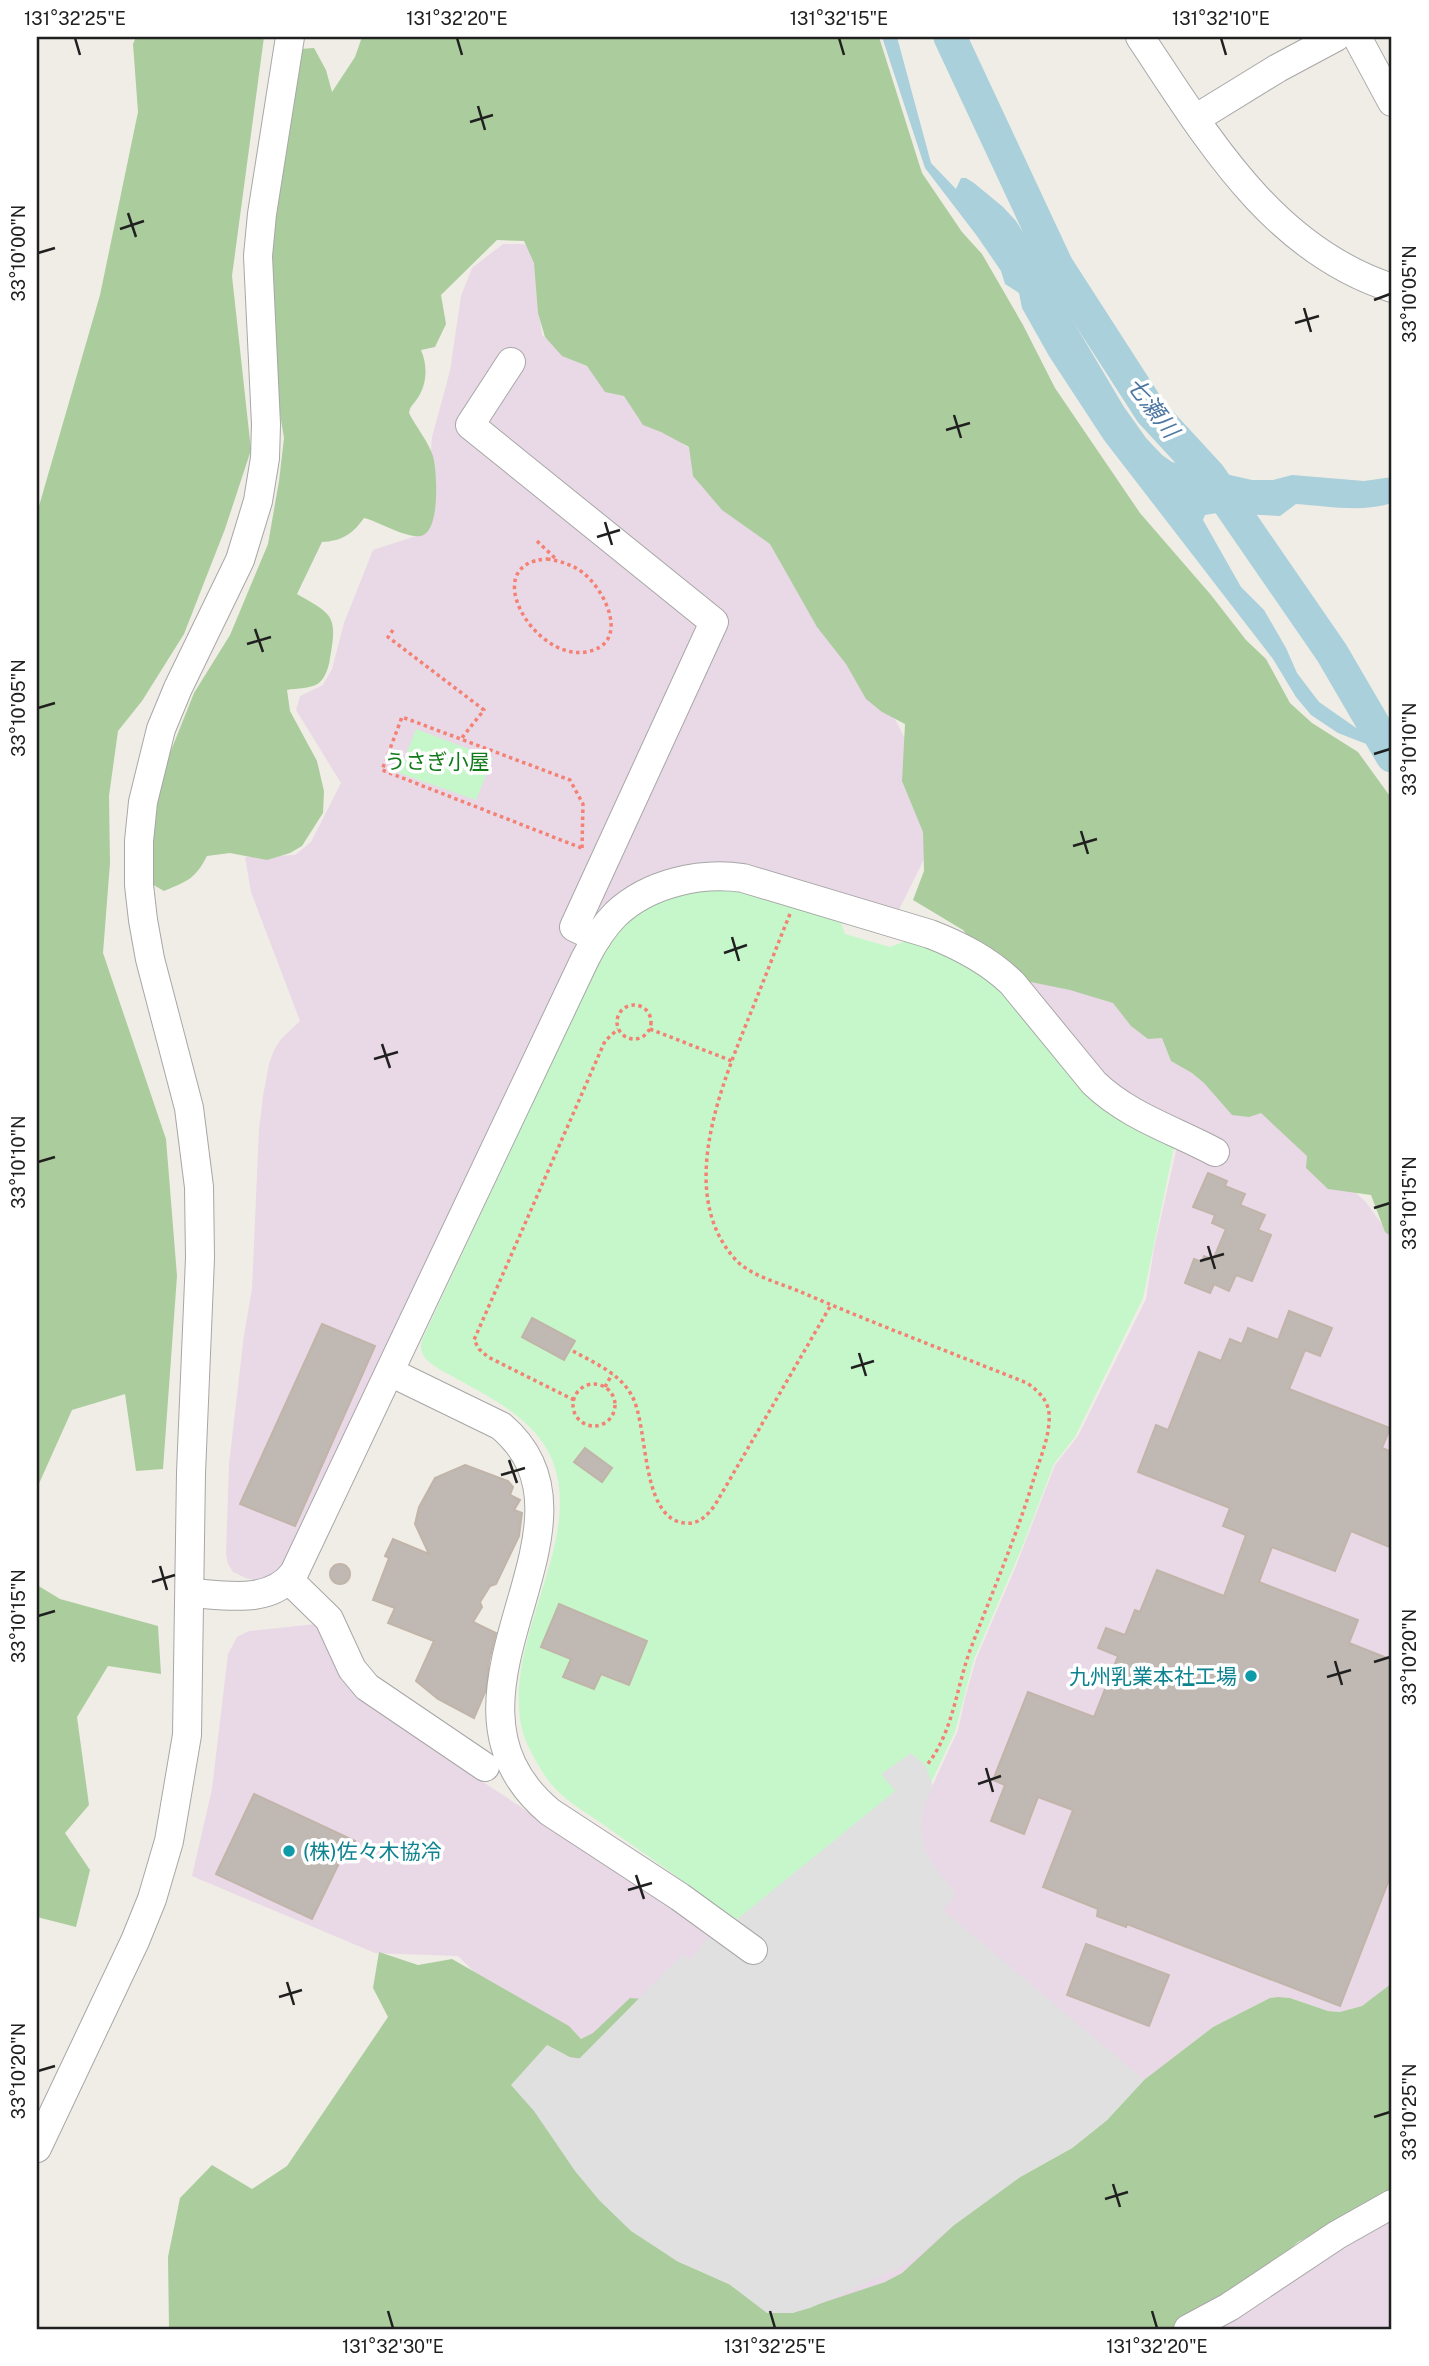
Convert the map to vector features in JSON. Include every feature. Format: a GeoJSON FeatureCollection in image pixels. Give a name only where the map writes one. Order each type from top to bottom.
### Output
{"type":"FeatureCollection","features":[{"type":"Feature","properties":{"kind":"street"},"geometry":{"type":"LineString","coordinates":[[37,2148],[143,1922],[169,1841],[187,1735],[191,1473],[200,1258],[199,1186],[189,1108],[150,959],[143,920],[139,885],[139,841],[146,787],[160,729],[240,560],[258,501],[267,424],[258,256],[262,214],[290,37]]}},
{"type":"Feature","properties":{"kind":"street"},"geometry":{"type":"LineString","coordinates":[[1140,37],[1241,181],[1284,226],[1327,258],[1367,279],[1392,288]]}},
{"type":"Feature","properties":{"kind":"street"},"geometry":{"type":"LineString","coordinates":[[1195,119],[1278,68],[1336,37]]}},
{"type":"Feature","properties":{"kind":"street"},"geometry":{"type":"LineString","coordinates":[[1357,37],[1392,102]]}},
{"type":"Feature","properties":{"kind":"street"},"geometry":{"type":"LineString","coordinates":[[511,362],[470,425],[714,622],[594,853],[574,927],[597,937]]}},
{"type":"Feature","properties":{"kind":"street"},"geometry":{"type":"LineString","coordinates":[[190,1593],[252,1595],[278,1589],[289,1580],[308,1547],[584,959],[597,937],[616,914],[653,891],[699,876],[743,878],[930,934],[975,954],[997,969],[1012,984],[1094,1083],[1109,1097],[1127,1109],[1215,1152]]}},
{"type":"Feature","properties":{"kind":"street"},"geometry":{"type":"LineString","coordinates":[[390,1372],[501,1426],[514,1437],[534,1473],[540,1500],[540,1525],[505,1659],[499,1699],[500,1730],[505,1749],[521,1780],[537,1802],[550,1812],[680,1896],[753,1950]]}},
{"type":"Feature","properties":{"kind":"street"},"geometry":{"type":"LineString","coordinates":[[289,1580],[328,1619],[361,1682],[485,1767]]}},
{"type":"Feature","properties":{"kind":"street"},"geometry":{"type":"LineString","coordinates":[[1188,2329],[1229,2306],[1337,2235],[1392,2204]]}},
{"type":"Feature","properties":{"kind":"path"},"geometry":{"type":"LineString","coordinates":[[537,541],[559,561],[574,567],[589,578],[599,589],[611,619],[609,633],[603,644],[593,650],[573,652],[552,644],[529,624],[518,606],[514,588],[521,569],[538,560],[559,561]]}},
{"type":"Feature","properties":{"kind":"path"},"geometry":{"type":"LineString","coordinates":[[393,630],[388,638],[484,710],[461,739]]}},
{"type":"Feature","properties":{"kind":"path"},"geometry":{"type":"LineString","coordinates":[[402,717],[570,780],[583,804],[594,853],[382,771],[402,717]]}},
{"type":"Feature","properties":{"kind":"path"},"geometry":{"type":"LineString","coordinates":[[794,903],[713,1113],[706,1193],[716,1227],[735,1260],[751,1271],[1027,1383],[1042,1394],[1049,1409],[1049,1423],[1019,1526],[968,1656],[938,1752],[926,1766]]}},
{"type":"Feature","properties":{"kind":"path"},"geometry":{"type":"LineString","coordinates":[[628,1005],[640,1005],[651,1017],[650,1029],[644,1036],[627,1038],[618,1029],[619,1013],[628,1005]]}},
{"type":"Feature","properties":{"kind":"path"},"geometry":{"type":"LineString","coordinates":[[574,1400],[488,1357],[474,1340],[605,1041],[618,1029]]}},
{"type":"Feature","properties":{"kind":"path"},"geometry":{"type":"LineString","coordinates":[[650,1029],[732,1061]]}},
{"type":"Feature","properties":{"kind":"path"},"geometry":{"type":"LineString","coordinates":[[573,1351],[623,1383],[634,1399],[640,1417],[654,1494],[662,1511],[681,1523],[696,1522],[709,1514],[715,1506],[831,1305]]}},
{"type":"Feature","properties":{"kind":"path"},"geometry":{"type":"LineString","coordinates":[[605,1387],[612,1374]]}},
{"type":"Feature","properties":{"kind":"path"},"geometry":{"type":"LineString","coordinates":[[590,1384],[605,1387],[613,1394],[613,1415],[600,1426],[581,1422],[573,1409],[574,1400],[583,1387],[590,1384]]}},
{"type":"Feature","properties":{"kind":"shaded area"},"geometry":{"type":"Polygon","coordinates":[[[503,244],[524,244],[536,253],[537,296],[542,335],[570,359],[615,379],[685,446],[713,455],[894,717],[909,747],[925,817],[927,853],[896,916],[632,892],[289,1563],[264,1582],[233,1572],[228,1564],[229,1464],[252,1289],[259,1129],[263,1096],[274,1050],[281,1039],[300,1021],[251,892],[245,857],[295,855],[311,842],[341,783],[296,710],[300,696],[323,685],[332,669],[344,623],[373,550],[416,536],[427,500],[432,437],[450,371],[461,296],[472,268],[503,244]]]}},
{"type":"Feature","properties":{"kind":"shaded area"},"geometry":{"type":"Polygon","coordinates":[[[1073,921],[1256,1104],[1365,1201],[1392,1238],[1392,1983],[1362,2006],[1340,2012],[1278,1997],[1270,1998],[1213,2027],[1144,2080],[1107,2120],[1020,2177],[954,2225],[902,2273],[885,2282],[810,2308],[677,2261],[631,2231],[547,2045],[458,1956],[375,1953],[192,1876],[212,1789],[228,1654],[237,1637],[249,1631],[316,1624],[428,1745],[717,1938],[924,1804],[958,1730],[976,1659],[1055,1465],[1078,1436],[1146,1299],[1154,1248],[1178,1142],[1140,1106],[1101,1075],[1014,973],[1073,921]]]}},
{"type":"Feature","properties":{"kind":"shaded area"},"geometry":{"type":"Polygon","coordinates":[[[911,1753],[926,1766],[933,1787],[926,1800],[921,1824],[925,1850],[956,1894],[943,1910],[1144,2080],[1107,2120],[1072,2148],[1020,2177],[897,2269],[810,2308],[792,2313],[767,2313],[729,2284],[677,2261],[631,2231],[599,2200],[575,2171],[534,2111],[511,2085],[547,2045],[577,2061],[683,1954],[690,1960],[707,1938],[718,1938],[736,1920],[895,1791],[881,1774],[911,1753]]]}},
{"type":"Feature","properties":{"kind":"shaded area"},"geometry":{"type":"Polygon","coordinates":[[[1392,2220],[1392,2329],[1203,2329],[1339,2246],[1392,2220]]]}},
{"type":"Feature","properties":{"kind":"green space"},"geometry":{"type":"Polygon","coordinates":[[[136,37],[264,37],[232,276],[251,450],[225,529],[184,634],[142,701],[118,731],[109,796],[110,863],[103,953],[166,1139],[177,1276],[163,1469],[136,1471],[125,1394],[72,1410],[37,1488],[37,513],[100,295],[138,112],[133,44],[136,37]]]}},
{"type":"Feature","properties":{"kind":"green space"},"geometry":{"type":"Polygon","coordinates":[[[362,37],[879,37],[922,173],[962,232],[982,254],[1055,388],[1140,513],[1246,640],[1266,659],[1290,703],[1312,723],[1358,752],[1392,799],[1392,1237],[1385,1232],[1371,1195],[1328,1189],[1306,1168],[1307,1156],[1261,1113],[1249,1117],[1232,1115],[1204,1083],[1171,1061],[1162,1038],[1148,1039],[1131,1026],[1113,1003],[1070,990],[1021,980],[987,959],[963,930],[913,900],[924,871],[923,832],[902,781],[905,724],[882,712],[866,699],[846,664],[817,627],[770,544],[722,510],[693,476],[689,447],[643,425],[624,396],[605,392],[587,366],[562,356],[545,337],[538,313],[534,263],[524,241],[497,240],[441,295],[446,324],[435,347],[421,350],[425,382],[409,413],[433,456],[436,500],[427,533],[420,536],[407,535],[364,518],[346,536],[322,542],[297,594],[325,612],[332,624],[330,661],[324,678],[312,686],[287,690],[290,711],[317,761],[324,791],[323,813],[302,846],[290,853],[267,860],[230,853],[207,856],[199,870],[179,885],[164,891],[150,883],[151,829],[164,768],[194,693],[230,635],[268,544],[284,438],[273,372],[268,279],[272,206],[300,49],[314,48],[326,70],[332,92],[355,57],[362,37]]]}},
{"type":"Feature","properties":{"kind":"green space","name":"うさぎ小屋"},"geometry":{"type":"Polygon","coordinates":[[[416,729],[493,758],[476,800],[399,773],[416,729]]]}},
{"type":"Feature","properties":{"kind":"green space"},"geometry":{"type":"Polygon","coordinates":[[[725,885],[839,917],[845,934],[890,947],[906,941],[928,946],[978,971],[1175,1142],[1143,1298],[1075,1437],[1054,1464],[1021,1550],[974,1659],[955,1732],[921,1804],[775,1908],[736,1919],[565,1798],[552,1785],[534,1758],[522,1729],[519,1690],[525,1651],[558,1530],[560,1499],[555,1469],[542,1442],[522,1420],[510,1410],[433,1365],[424,1357],[421,1348],[422,1340],[600,959],[618,928],[654,898],[725,885]]]}},
{"type":"Feature","properties":{"kind":"green space"},"geometry":{"type":"Polygon","coordinates":[[[37,1585],[60,1599],[158,1626],[161,1674],[108,1666],[77,1717],[89,1805],[65,1833],[90,1870],[76,1927],[37,1917],[37,1585]]]}},
{"type":"Feature","properties":{"kind":"green space"},"geometry":{"type":"Polygon","coordinates":[[[379,1952],[418,1965],[452,1959],[569,2026],[581,2039],[593,2033],[630,1998],[643,1999],[584,2059],[569,2057],[547,2045],[633,2223],[658,2248],[677,2261],[729,2284],[748,2297],[792,2313],[885,2282],[902,2273],[954,2225],[1020,2177],[1072,2148],[1107,2120],[1144,2080],[1213,2027],[1270,1998],[1290,1998],[1328,2011],[1340,2012],[1362,2006],[1392,1983],[1392,2190],[1298,2242],[1275,2262],[1185,2325],[1171,2329],[169,2329],[168,2257],[180,2198],[212,2165],[252,2189],[287,2166],[388,2017],[373,1988],[379,1952]]]}},
{"type":"Feature","properties":{"kind":"water"},"geometry":{"type":"Polygon","coordinates":[[[882,37],[897,37],[931,163],[956,189],[961,178],[974,183],[1016,221],[1124,407],[1162,455],[1172,462],[1252,480],[1273,480],[1292,475],[1364,481],[1392,477],[1392,503],[1380,506],[1344,508],[1296,504],[1280,516],[1217,513],[1205,515],[1203,520],[1241,587],[1264,610],[1297,673],[1319,702],[1365,734],[1376,736],[1392,745],[1392,768],[1369,745],[1338,733],[1311,715],[1296,697],[1273,659],[1104,440],[1049,356],[1022,308],[1019,293],[1005,284],[1001,271],[977,236],[925,168],[882,37]]]}},
{"type":"Feature","properties":{"kind":"building"},"geometry":{"type":"Polygon","coordinates":[[[1208,1173],[1227,1181],[1225,1186],[1245,1194],[1240,1205],[1265,1215],[1258,1230],[1271,1235],[1252,1281],[1236,1275],[1229,1291],[1214,1284],[1210,1293],[1185,1283],[1194,1259],[1202,1262],[1204,1256],[1213,1260],[1226,1229],[1212,1223],[1215,1215],[1193,1207],[1208,1173]]]}},
{"type":"Feature","properties":{"kind":"building","name":"九州乳業本社工場"},"geometry":{"type":"Polygon","coordinates":[[[1289,1311],[1332,1328],[1320,1356],[1305,1350],[1289,1389],[1390,1428],[1382,1448],[1392,1452],[1392,1548],[1351,1531],[1335,1571],[1272,1547],[1259,1582],[1358,1620],[1349,1643],[1392,1660],[1392,1872],[1340,2006],[1127,1924],[1126,1927],[1097,1916],[1098,1909],[1043,1887],[1073,1810],[1038,1797],[1024,1834],[991,1821],[1005,1785],[993,1780],[1028,1692],[1094,1717],[1118,1656],[1098,1648],[1106,1628],[1125,1635],[1135,1610],[1140,1612],[1157,1570],[1224,1596],[1246,1535],[1223,1526],[1230,1508],[1138,1472],[1156,1425],[1168,1430],[1199,1352],[1221,1361],[1230,1339],[1242,1344],[1248,1328],[1278,1340],[1289,1311]]]}},
{"type":"Feature","properties":{"kind":"building"},"geometry":{"type":"Polygon","coordinates":[[[532,1318],[575,1341],[564,1360],[522,1337],[532,1318]]]}},
{"type":"Feature","properties":{"kind":"building"},"geometry":{"type":"Polygon","coordinates":[[[322,1324],[375,1346],[295,1526],[240,1504],[322,1324]]]}},
{"type":"Feature","properties":{"kind":"building"},"geometry":{"type":"Polygon","coordinates":[[[585,1448],[612,1468],[602,1482],[574,1462],[585,1448]]]}},
{"type":"Feature","properties":{"kind":"building"},"geometry":{"type":"Polygon","coordinates":[[[465,1465],[508,1481],[513,1487],[510,1495],[520,1500],[514,1510],[522,1513],[519,1536],[496,1584],[490,1586],[480,1602],[482,1607],[473,1622],[496,1633],[486,1690],[474,1718],[438,1699],[416,1681],[434,1641],[388,1623],[395,1608],[373,1600],[389,1558],[385,1556],[393,1539],[429,1554],[415,1524],[419,1507],[435,1478],[465,1465]]]}},
{"type":"Feature","properties":{"kind":"building"},"geometry":{"type":"Polygon","coordinates":[[[340,1564],[347,1567],[350,1574],[347,1581],[340,1584],[333,1581],[330,1574],[333,1567],[340,1564]]]}},
{"type":"Feature","properties":{"kind":"building"},"geometry":{"type":"Polygon","coordinates":[[[559,1604],[647,1641],[629,1685],[601,1674],[594,1689],[563,1677],[571,1659],[541,1647],[559,1604]]]}},
{"type":"Feature","properties":{"kind":"building","name":"(株)佐々木協冷"},"geometry":{"type":"Polygon","coordinates":[[[254,1794],[355,1841],[344,1863],[340,1861],[312,1919],[216,1874],[254,1794]]]}},
{"type":"Feature","properties":{"kind":"building"},"geometry":{"type":"Polygon","coordinates":[[[1086,1944],[1169,1975],[1149,2026],[1067,1995],[1086,1944]]]}},
{"type":"Feature","properties":{"kind":"waterway","name":"七瀬川"},"geometry":{"type":"LineString","coordinates":[[950,37],[1057,266],[1151,412],[1210,476],[1332,653],[1392,756]]}},
{"type":"Feature","properties":{"kind":"place","name":"九州乳業本社工場"},"geometry":{"type":"Point","coordinates":[1251,1676]}},
{"type":"Feature","properties":{"kind":"place","name":"(株)佐々木協冷"},"geometry":{"type":"Point","coordinates":[289,1851]}}]}
